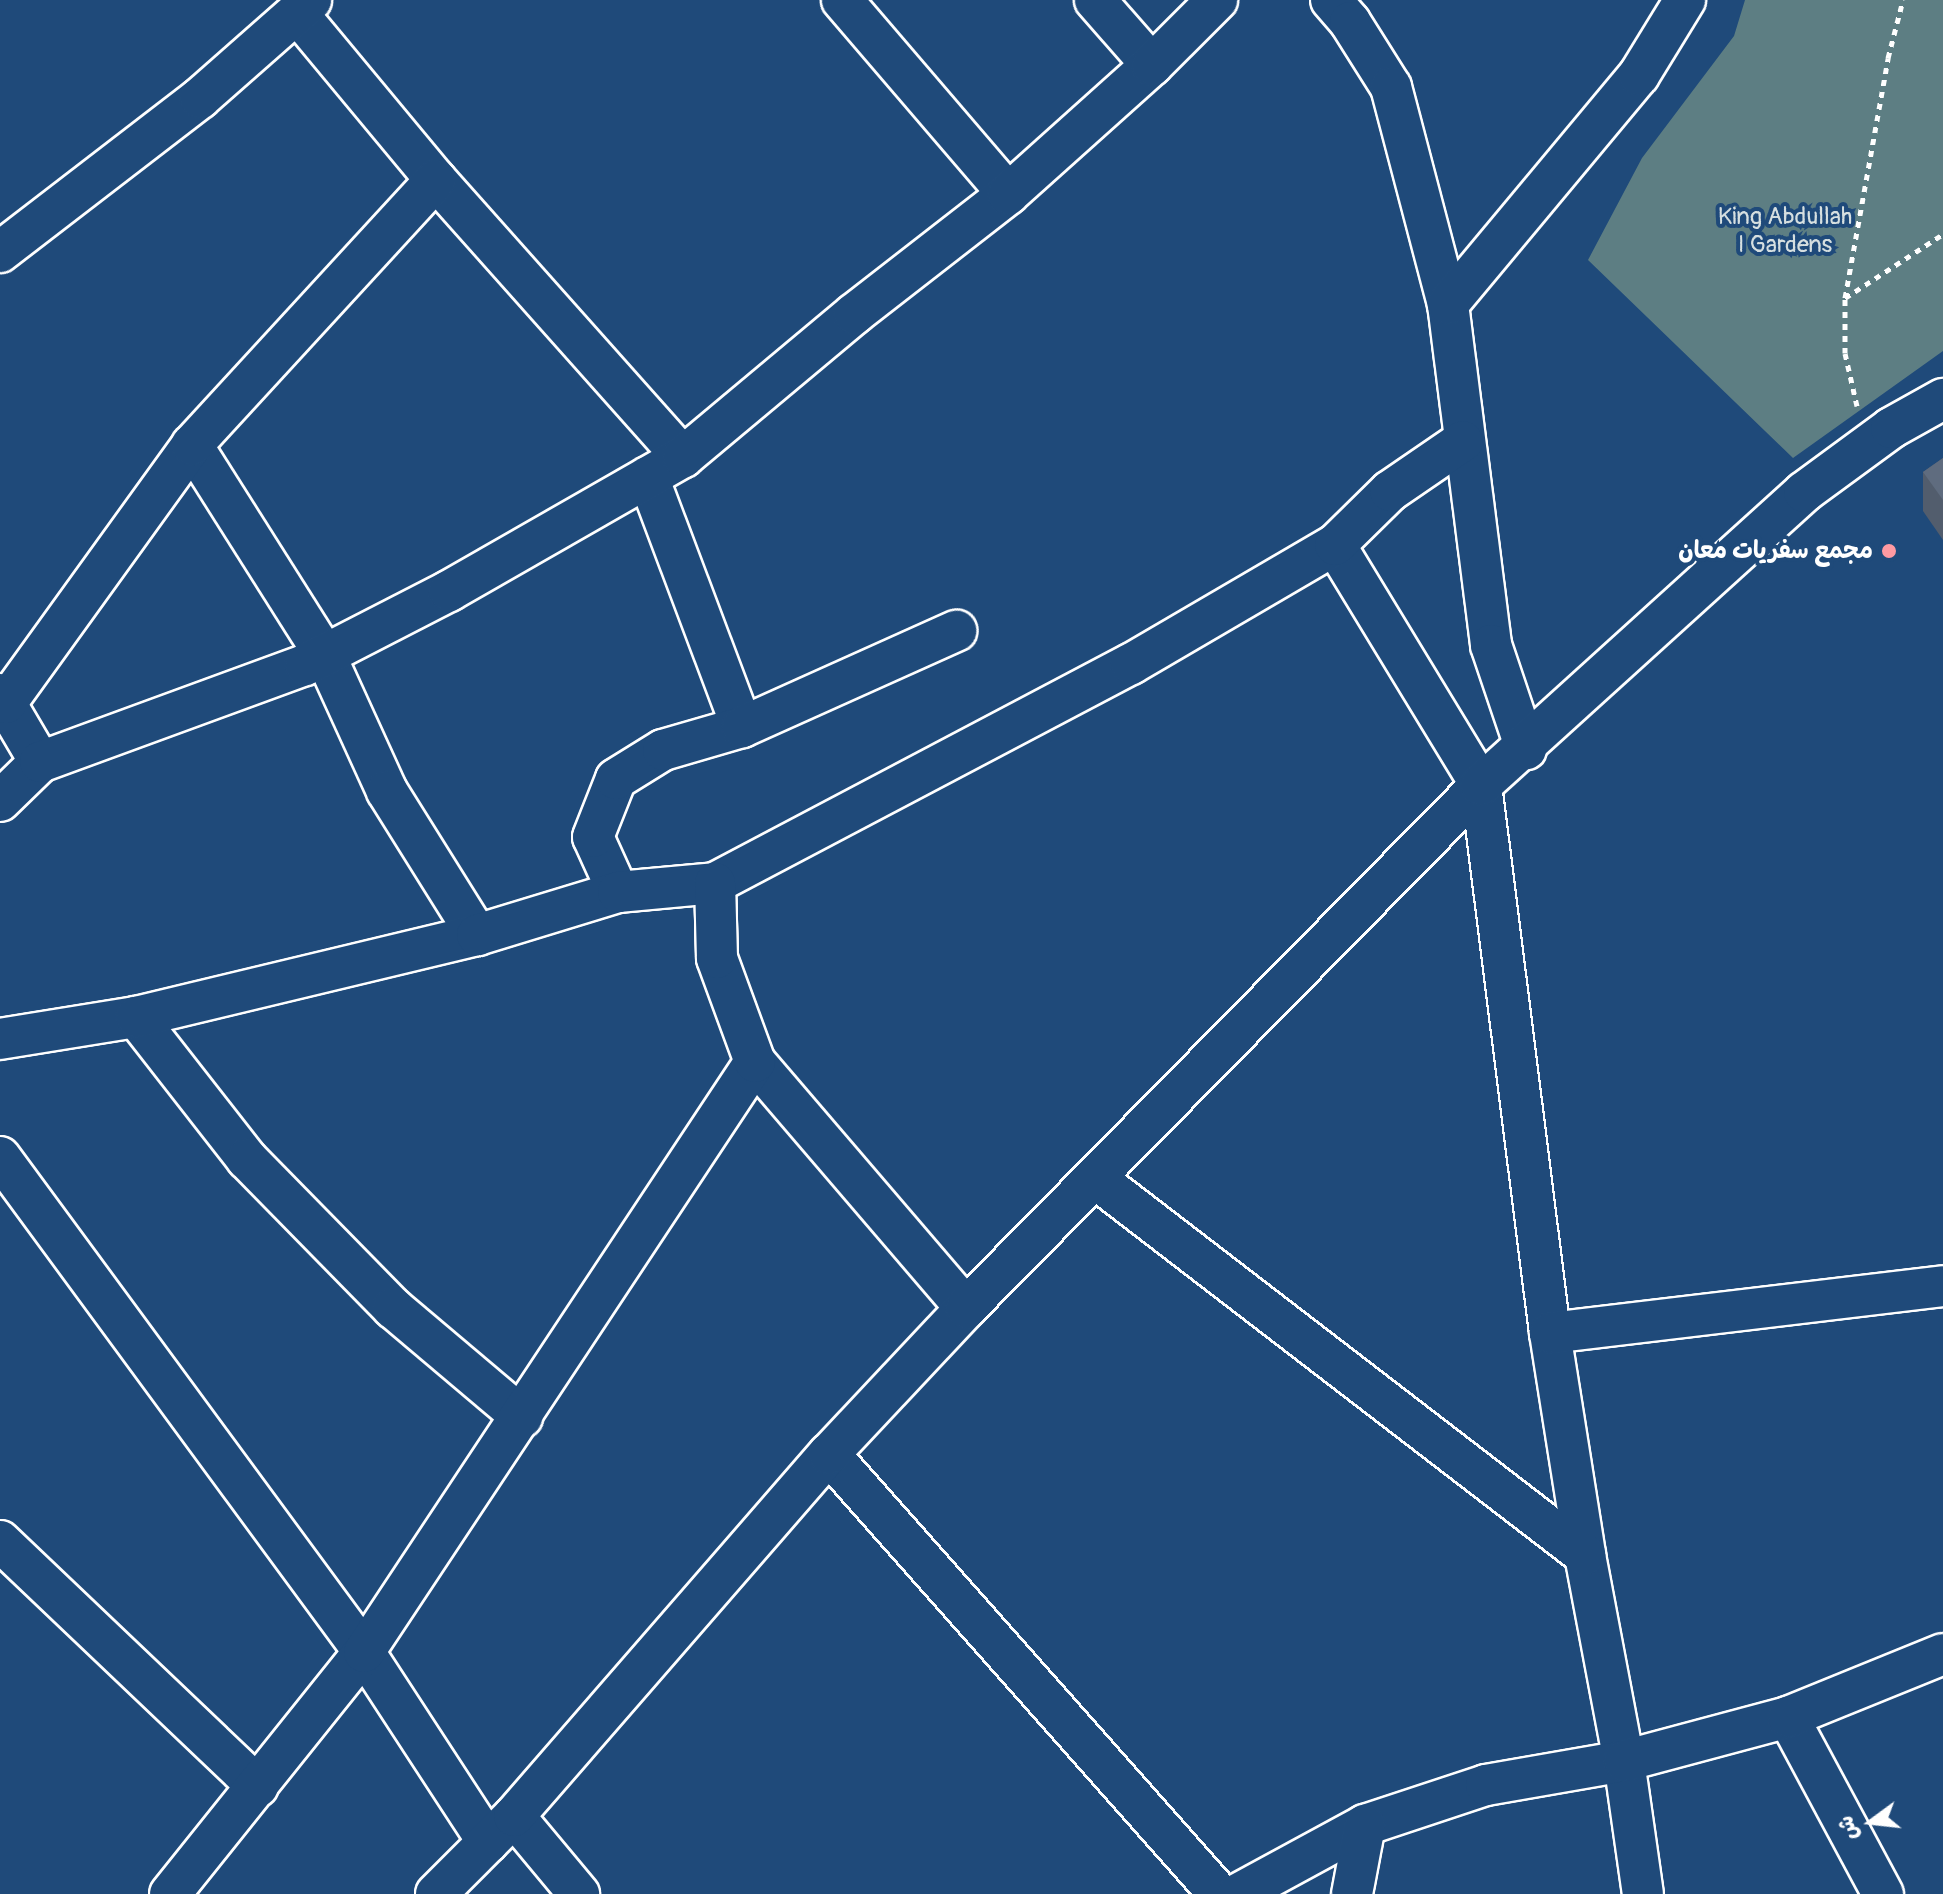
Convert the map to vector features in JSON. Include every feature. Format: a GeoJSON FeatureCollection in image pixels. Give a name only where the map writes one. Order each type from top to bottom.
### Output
{"type":"FeatureCollection","features":[{"type":"Feature","properties":{"kind":"street"},"geometry":{"type":"LineString","coordinates":[[842,0],[1008,194]]}},
{"type":"Feature","properties":{"kind":"street"},"geometry":{"type":"LineString","coordinates":[[1095,0],[1152,65]]}},
{"type":"Feature","properties":{"kind":"street"},"geometry":{"type":"LineString","coordinates":[[0,801],[40,762],[325,655],[449,591],[683,457],[854,314],[1008,194],[1152,65],[1217,0]]}},
{"type":"Feature","properties":{"kind":"street"},"geometry":{"type":"LineString","coordinates":[[1331,0],[1350,22],[1391,87],[1448,304],[1491,645],[1526,749]]}},
{"type":"Feature","properties":{"kind":"street"},"geometry":{"type":"LineString","coordinates":[[1448,304],[1639,75],[1685,0]]}},
{"type":"Feature","properties":{"kind":"street"},"geometry":{"type":"LineString","coordinates":[[0,252],[200,98],[305,7],[436,180],[683,457]]}},
{"type":"Feature","properties":{"kind":"street"},"geometry":{"type":"LineString","coordinates":[[40,762],[3,698],[192,445],[436,180]]}},
{"type":"Feature","properties":{"kind":"street"},"geometry":{"type":"LineString","coordinates":[[436,1894],[501,1829],[829,1454],[966,1308],[1481,785],[1526,749],[1804,492],[1868,446],[1943,399]]}},
{"type":"Feature","properties":{"kind":"street"},"geometry":{"type":"LineString","coordinates":[[0,1039],[136,1017],[477,935],[618,892],[715,883],[1131,664],[1335,545],[1390,491],[1463,441]]}},
{"type":"Feature","properties":{"kind":"street"},"geometry":{"type":"LineString","coordinates":[[192,445],[325,655],[387,791],[477,935]]}},
{"type":"Feature","properties":{"kind":"street"},"geometry":{"type":"LineString","coordinates":[[648,477],[742,727]]}},
{"type":"Feature","properties":{"kind":"street"},"geometry":{"type":"LineString","coordinates":[[1335,545],[1481,785],[1550,1333],[1585,1555],[1624,1761],[1643,1894]]}},
{"type":"Feature","properties":{"kind":"street"},"geometry":{"type":"LineString","coordinates":[[618,892],[593,837],[616,779],[663,750],[742,727],[956,631]]}},
{"type":"Feature","properties":{"kind":"street"},"geometry":{"type":"LineString","coordinates":[[715,883],[717,958],[755,1062],[966,1308]]}},
{"type":"Feature","properties":{"kind":"street"},"geometry":{"type":"LineString","coordinates":[[136,1017],[247,1159],[393,1308],[522,1417]]}},
{"type":"Feature","properties":{"kind":"street"},"geometry":{"type":"LineString","coordinates":[[170,1894],[364,1652],[755,1062]]}},
{"type":"Feature","properties":{"kind":"street"},"geometry":{"type":"LineString","coordinates":[[0,1157],[364,1652],[501,1829],[579,1894]]}},
{"type":"Feature","properties":{"kind":"street"},"geometry":{"type":"LineString","coordinates":[[1095,1178],[1585,1555]]}},
{"type":"Feature","properties":{"kind":"street"},"geometry":{"type":"LineString","coordinates":[[1550,1333],[1943,1286]]}},
{"type":"Feature","properties":{"kind":"street"},"geometry":{"type":"LineString","coordinates":[[829,1454],[1219,1894]]}},
{"type":"Feature","properties":{"kind":"street"},"geometry":{"type":"LineString","coordinates":[[0,1541],[258,1787]]}},
{"type":"Feature","properties":{"kind":"street"},"geometry":{"type":"LineString","coordinates":[[1238,1894],[1365,1825],[1486,1785],[1624,1761],[1788,1717],[1943,1654]]}},
{"type":"Feature","properties":{"kind":"street"},"geometry":{"type":"LineString","coordinates":[[1788,1717],[1883,1894]]}},
{"type":"Feature","properties":{"kind":"street"},"geometry":{"type":"LineString","coordinates":[[1352,1894],[1365,1825]]}},
{"type":"Feature","properties":{"kind":"path"},"geometry":{"type":"LineString","coordinates":[[1868,446],[1845,353],[1845,298],[1888,58],[1903,0]]}},
{"type":"Feature","properties":{"kind":"path"},"geometry":{"type":"LineString","coordinates":[[1845,298],[1943,234]]}},
{"type":"Feature","properties":{"kind":"green space","name":"King Abdullah I Gardens"},"geometry":{"type":"Polygon","coordinates":[[[1745,0],[1943,0],[1943,351],[1793,458],[1588,260],[1642,158],[1734,36],[1745,0]]]}},
{"type":"Feature","properties":{"kind":"building"},"geometry":{"type":"Polygon","coordinates":[[[1943,458],[1943,500],[1923,472],[1943,458]]]}},
{"type":"Feature","properties":{"kind":"place","name":"مجمع سفريات معان"},"geometry":{"type":"Point","coordinates":[1889,551]}}]}
